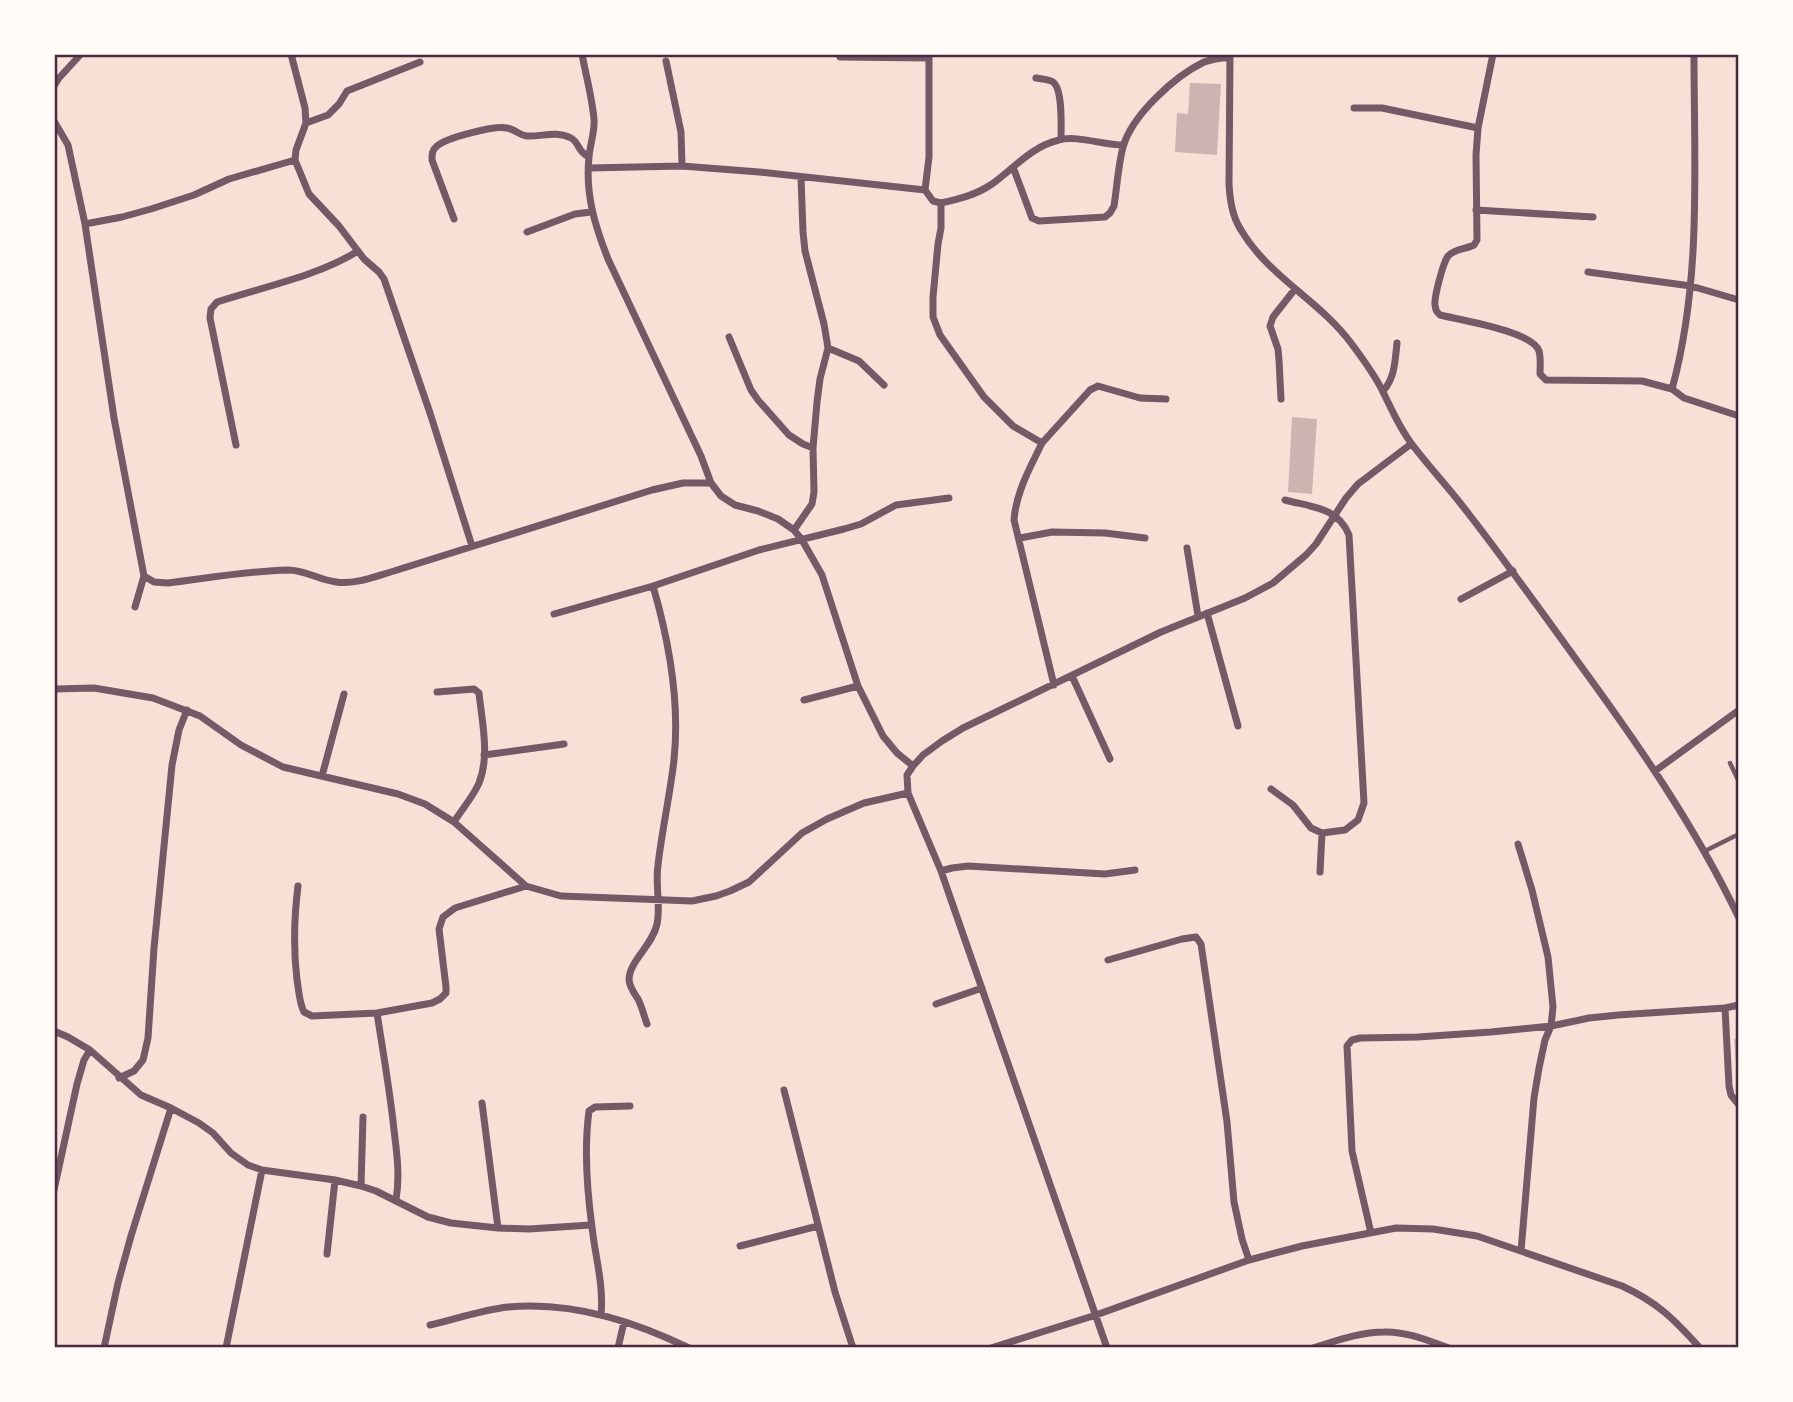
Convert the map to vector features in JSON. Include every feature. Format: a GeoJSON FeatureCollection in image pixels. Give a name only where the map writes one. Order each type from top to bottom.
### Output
{"type":"FeatureCollection","features":[{"type":"Feature","properties":{"kind":"street"},"geometry":{"type":"LineString","coordinates":[[54,86],[81,54]]}},
{"type":"Feature","properties":{"kind":"street"},"geometry":{"type":"LineString","coordinates":[[291,54],[305,108],[306,123],[295,160],[309,194],[384,279],[472,546]]}},
{"type":"Feature","properties":{"kind":"street"},"geometry":{"type":"LineString","coordinates":[[582,54],[594,122],[589,157],[591,212],[608,259],[701,456],[711,483],[721,496],[735,505],[778,519],[794,530],[802,540],[822,575],[858,686],[883,736],[912,766]]}},
{"type":"Feature","properties":{"kind":"street"},"geometry":{"type":"LineString","coordinates":[[1493,54],[1476,155],[1477,240],[1474,245],[1449,256],[1435,302],[1436,311],[1440,315],[1518,334],[1533,343],[1538,351],[1540,374],[1546,380],[1642,381],[1672,389],[1684,398],[1739,416]]}},
{"type":"Feature","properties":{"kind":"street"},"geometry":{"type":"LineString","coordinates":[[1672,389],[1679,365],[1691,286],[1695,236],[1694,54]]}},
{"type":"Feature","properties":{"kind":"street"},"geometry":{"type":"LineString","coordinates":[[840,57],[928,56],[929,157],[925,190],[933,201],[942,203],[976,193],[1046,144],[1062,139],[1123,145]]}},
{"type":"Feature","properties":{"kind":"street"},"geometry":{"type":"LineString","coordinates":[[1013,167],[1032,218],[1039,221],[1105,217],[1114,206],[1123,145],[1142,114],[1165,90],[1192,69],[1230,56],[1229,184],[1240,229],[1273,269],[1317,307],[1350,341],[1383,391],[1411,444],[1513,571],[1655,771],[1704,851],[1739,918]]}},
{"type":"Feature","properties":{"kind":"street"},"geometry":{"type":"LineString","coordinates":[[666,61],[681,132],[682,166]]}},
{"type":"Feature","properties":{"kind":"street"},"geometry":{"type":"LineString","coordinates":[[306,123],[328,115],[347,91],[420,62]]}},
{"type":"Feature","properties":{"kind":"street"},"geometry":{"type":"LineString","coordinates":[[1036,78],[1051,80],[1059,91],[1062,139]]}},
{"type":"Feature","properties":{"kind":"street"},"geometry":{"type":"LineString","coordinates":[[1354,108],[1382,108],[1479,128]]}},
{"type":"Feature","properties":{"kind":"street"},"geometry":{"type":"LineString","coordinates":[[54,121],[68,145],[85,224],[114,418],[144,576],[135,607]]}},
{"type":"Feature","properties":{"kind":"street"},"geometry":{"type":"LineString","coordinates":[[454,219],[432,160],[436,147],[447,140],[506,127],[523,135],[550,133],[571,138],[578,150],[589,157]]}},
{"type":"Feature","properties":{"kind":"street"},"geometry":{"type":"LineString","coordinates":[[85,224],[151,209],[194,195],[229,179],[295,160]]}},
{"type":"Feature","properties":{"kind":"street"},"geometry":{"type":"LineString","coordinates":[[589,168],[682,166],[925,190]]}},
{"type":"Feature","properties":{"kind":"street"},"geometry":{"type":"LineString","coordinates":[[794,530],[812,504],[813,448],[820,379],[828,348],[805,251],[801,177]]}},
{"type":"Feature","properties":{"kind":"street"},"geometry":{"type":"LineString","coordinates":[[942,203],[933,297],[933,317],[940,335],[984,397],[1013,426],[1042,443]]}},
{"type":"Feature","properties":{"kind":"street"},"geometry":{"type":"LineString","coordinates":[[1476,210],[1593,217]]}},
{"type":"Feature","properties":{"kind":"street"},"geometry":{"type":"LineString","coordinates":[[527,232],[575,214],[591,212]]}},
{"type":"Feature","properties":{"kind":"street"},"geometry":{"type":"LineString","coordinates":[[236,445],[210,318],[211,309],[217,302],[342,261],[358,251]]}},
{"type":"Feature","properties":{"kind":"street"},"geometry":{"type":"LineString","coordinates":[[1588,272],[1691,286],[1739,300]]}},
{"type":"Feature","properties":{"kind":"street"},"geometry":{"type":"LineString","coordinates":[[1281,399],[1278,349],[1270,326],[1273,317],[1295,289]]}},
{"type":"Feature","properties":{"kind":"street"},"geometry":{"type":"LineString","coordinates":[[730,337],[751,390],[758,400],[789,435],[813,448]]}},
{"type":"Feature","properties":{"kind":"street"},"geometry":{"type":"LineString","coordinates":[[1383,391],[1393,376],[1397,343]]}},
{"type":"Feature","properties":{"kind":"street"},"geometry":{"type":"LineString","coordinates":[[828,348],[859,361],[884,386]]}},
{"type":"Feature","properties":{"kind":"street"},"geometry":{"type":"LineString","coordinates":[[1054,685],[1014,520],[1020,490],[1042,443],[1090,390],[1098,386],[1140,398],[1166,399]]}},
{"type":"Feature","properties":{"kind":"street"},"geometry":{"type":"LineString","coordinates":[[1107,1348],[942,871],[908,793],[907,775],[923,755],[964,728],[1161,632],[1245,598],[1273,583],[1316,544],[1358,484],[1411,444]]}},
{"type":"Feature","properties":{"kind":"street"},"geometry":{"type":"LineString","coordinates":[[144,576],[154,582],[169,583],[261,571],[292,570],[306,572],[320,579],[354,581],[394,571],[652,490],[683,483],[711,483]]}},
{"type":"Feature","properties":{"kind":"street"},"geometry":{"type":"LineString","coordinates":[[554,614],[653,586],[760,550],[861,524],[896,505],[949,498]]}},
{"type":"Feature","properties":{"kind":"street"},"geometry":{"type":"LineString","coordinates":[[1272,789],[1293,805],[1311,828],[1322,833],[1345,830],[1358,820],[1364,803],[1349,535],[1336,515],[1285,500]]}},
{"type":"Feature","properties":{"kind":"street"},"geometry":{"type":"LineString","coordinates":[[1020,538],[1052,532],[1105,533],[1144,538]]}},
{"type":"Feature","properties":{"kind":"street"},"geometry":{"type":"LineString","coordinates":[[1187,548],[1198,616]]}},
{"type":"Feature","properties":{"kind":"street"},"geometry":{"type":"LineString","coordinates":[[1461,599],[1513,571]]}},
{"type":"Feature","properties":{"kind":"street"},"geometry":{"type":"LineString","coordinates":[[648,1024],[629,980],[632,967],[650,943],[657,925],[657,866],[674,759],[675,719],[670,662],[653,586]]}},
{"type":"Feature","properties":{"kind":"street"},"geometry":{"type":"LineString","coordinates":[[1207,613],[1238,726]]}},
{"type":"Feature","properties":{"kind":"street"},"geometry":{"type":"LineString","coordinates":[[1072,676],[1110,759]]}},
{"type":"Feature","properties":{"kind":"street"},"geometry":{"type":"LineString","coordinates":[[804,700],[858,686]]}},
{"type":"Feature","properties":{"kind":"street"},"geometry":{"type":"LineString","coordinates":[[54,689],[94,688],[153,698],[200,716],[242,745],[283,767],[425,804],[454,822],[526,886],[561,896],[692,901],[730,891],[749,882],[802,833],[827,819],[864,803],[908,793]]}},
{"type":"Feature","properties":{"kind":"street"},"geometry":{"type":"LineString","coordinates":[[437,692],[474,689],[479,693],[485,755],[478,785],[454,822]]}},
{"type":"Feature","properties":{"kind":"street"},"geometry":{"type":"LineString","coordinates":[[322,776],[344,694]]}},
{"type":"Feature","properties":{"kind":"street"},"geometry":{"type":"LineString","coordinates":[[1655,771],[1739,709]]}},
{"type":"Feature","properties":{"kind":"street"},"geometry":{"type":"LineString","coordinates":[[120,1078],[134,1072],[143,1060],[148,1038],[172,765],[187,710]]}},
{"type":"Feature","properties":{"kind":"street"},"geometry":{"type":"LineString","coordinates":[[485,755],[564,744]]}},
{"type":"Feature","properties":{"kind":"street"},"geometry":{"type":"LineString","coordinates":[[1320,872],[1322,833]]}},
{"type":"Feature","properties":{"kind":"street"},"geometry":{"type":"LineString","coordinates":[[1518,844],[1548,957],[1553,1007],[1534,1098],[1521,1251]]}},
{"type":"Feature","properties":{"kind":"street"},"geometry":{"type":"LineString","coordinates":[[942,871],[968,866],[1105,874],[1135,870]]}},
{"type":"Feature","properties":{"kind":"street"},"geometry":{"type":"LineString","coordinates":[[298,886],[293,922],[295,962],[300,1005],[304,1012],[313,1016],[377,1013],[432,1003],[440,999],[446,993],[439,929],[443,917],[455,908],[526,886]]}},
{"type":"Feature","properties":{"kind":"street"},"geometry":{"type":"LineString","coordinates":[[1108,960],[1182,939],[1196,937],[1201,944],[1227,1122],[1234,1202],[1249,1260]]}},
{"type":"Feature","properties":{"kind":"street"},"geometry":{"type":"LineString","coordinates":[[936,1004],[982,988]]}},
{"type":"Feature","properties":{"kind":"street"},"geometry":{"type":"LineString","coordinates":[[1371,1233],[1352,1151],[1347,1046],[1352,1040],[1551,1026],[1589,1018],[1739,1005]]}},
{"type":"Feature","properties":{"kind":"street"},"geometry":{"type":"LineString","coordinates":[[1726,1008],[1729,1086],[1731,1095],[1738,1104]]}},
{"type":"Feature","properties":{"kind":"street"},"geometry":{"type":"LineString","coordinates":[[377,1013],[398,1161],[396,1200]]}},
{"type":"Feature","properties":{"kind":"street"},"geometry":{"type":"LineString","coordinates":[[54,1031],[90,1050],[141,1095],[199,1123],[248,1165],[262,1170],[361,1186],[428,1217],[451,1223],[529,1229],[591,1226]]}},
{"type":"Feature","properties":{"kind":"street"},"geometry":{"type":"LineString","coordinates":[[54,1190],[77,1084],[90,1050]]}},
{"type":"Feature","properties":{"kind":"street"},"geometry":{"type":"LineString","coordinates":[[784,1090],[835,1292],[853,1348]]}},
{"type":"Feature","properties":{"kind":"street"},"geometry":{"type":"LineString","coordinates":[[482,1103],[498,1228]]}},
{"type":"Feature","properties":{"kind":"street"},"geometry":{"type":"LineString","coordinates":[[601,1315],[601,1293],[591,1226],[586,1142],[589,1111],[595,1107],[630,1106]]}},
{"type":"Feature","properties":{"kind":"street"},"geometry":{"type":"LineString","coordinates":[[104,1348],[131,1236],[171,1108]]}},
{"type":"Feature","properties":{"kind":"street"},"geometry":{"type":"LineString","coordinates":[[361,1186],[363,1117]]}},
{"type":"Feature","properties":{"kind":"street"},"geometry":{"type":"LineString","coordinates":[[226,1348],[262,1170]]}},
{"type":"Feature","properties":{"kind":"street"},"geometry":{"type":"LineString","coordinates":[[327,1254],[335,1180]]}},
{"type":"Feature","properties":{"kind":"street"},"geometry":{"type":"LineString","coordinates":[[740,1246],[818,1226]]}},
{"type":"Feature","properties":{"kind":"street"},"geometry":{"type":"LineString","coordinates":[[991,1348],[1096,1315],[1249,1260],[1302,1246],[1396,1228],[1433,1229],[1477,1236],[1622,1286],[1663,1309],[1700,1348]]}},
{"type":"Feature","properties":{"kind":"street"},"geometry":{"type":"LineString","coordinates":[[430,1325],[508,1307],[556,1306],[624,1322],[665,1336],[689,1348]]}},
{"type":"Feature","properties":{"kind":"street"},"geometry":{"type":"LineString","coordinates":[[618,1348],[624,1322]]}},
{"type":"Feature","properties":{"kind":"street"},"geometry":{"type":"LineString","coordinates":[[1313,1348],[1358,1335],[1386,1331],[1449,1348]]}},
{"type":"Feature","properties":{"kind":"lane"},"geometry":{"type":"LineString","coordinates":[[1730,763],[1739,782]]}},
{"type":"Feature","properties":{"kind":"lane"},"geometry":{"type":"LineString","coordinates":[[1704,851],[1739,834]]}},
{"type":"Feature","properties":{"kind":"building"},"geometry":{"type":"Polygon","coordinates":[[[1190,83],[1221,84],[1217,155],[1175,152],[1177,113],[1188,114],[1190,83]]]}},
{"type":"Feature","properties":{"kind":"building"},"geometry":{"type":"Polygon","coordinates":[[[1292,417],[1317,419],[1312,494],[1288,492],[1292,417]]]}},
{"type":"Feature","properties":{"kind":"building"},"geometry":{"type":"Polygon","coordinates":[[[1739,1038],[1739,1076],[1737,1076],[1734,1039],[1739,1038]]]}}]}
